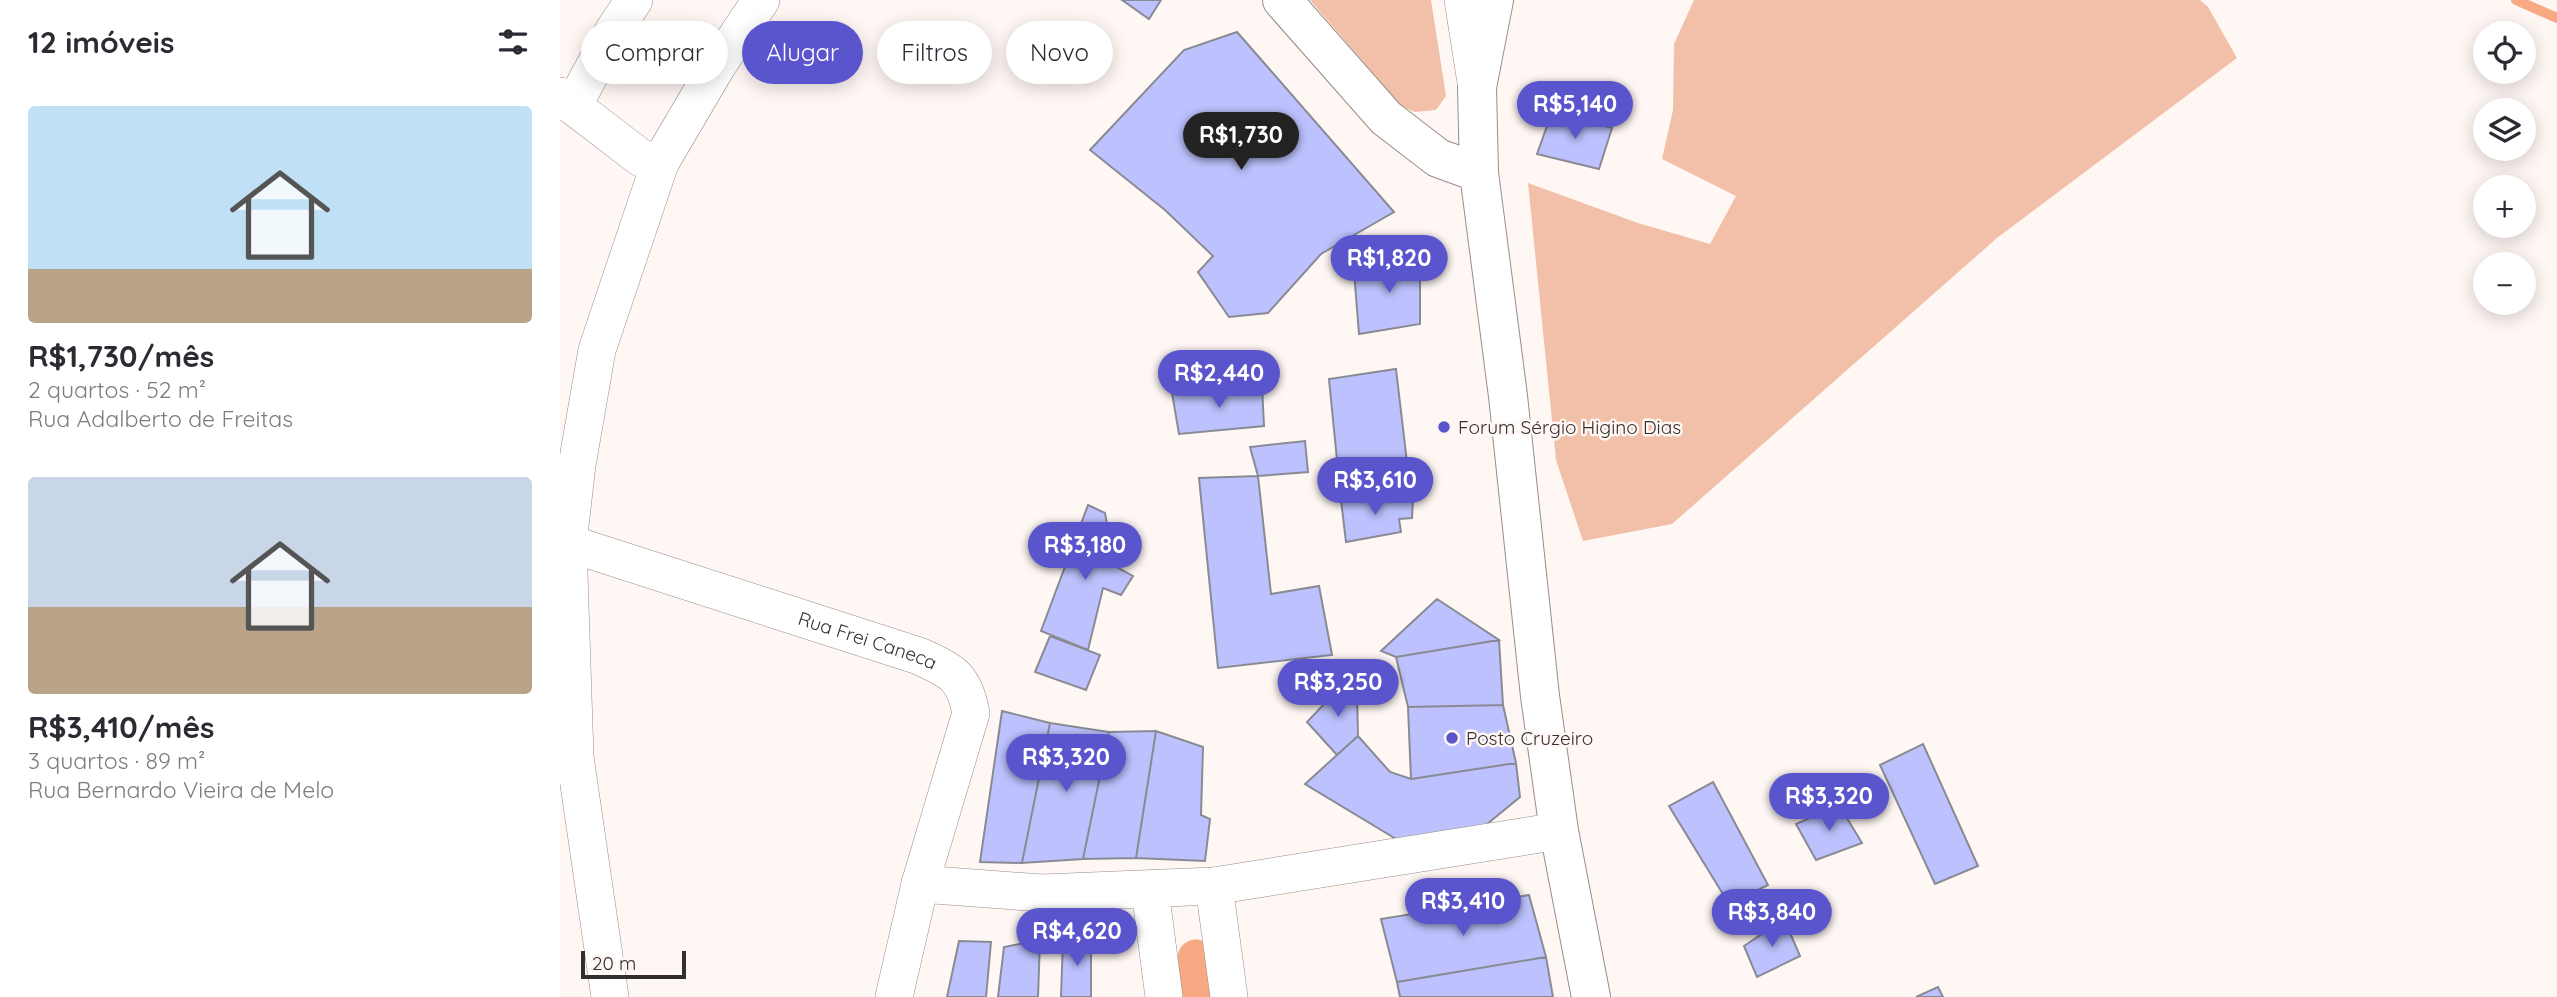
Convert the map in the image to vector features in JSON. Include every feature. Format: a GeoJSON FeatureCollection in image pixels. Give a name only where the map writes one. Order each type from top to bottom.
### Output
{"type":"FeatureCollection","features":[{"type":"Feature","properties":{"kind":"main road"},"geometry":{"type":"LineString","coordinates":[[1282,0],[1386,118],[1438,158],[1479,173]]}},
{"type":"Feature","properties":{"kind":"main road"},"geometry":{"type":"LineString","coordinates":[[1494,0],[1477,87],[1479,173],[1508,396],[1540,696],[1559,831],[1591,997]]}},
{"type":"Feature","properties":{"kind":"street"},"geometry":{"type":"LineString","coordinates":[[634,0],[566,101],[641,158],[660,163]]}},
{"type":"Feature","properties":{"kind":"street"},"geometry":{"type":"LineString","coordinates":[[610,997],[568,755],[568,543],[577,465],[597,350],[660,163],[717,66],[761,0]]}},
{"type":"Feature","properties":{"kind":"street"},"geometry":{"type":"LineString","coordinates":[[1464,0],[1477,87]]}},
{"type":"Feature","properties":{"kind":"street","name":"Rua Frei Caneca"},"geometry":{"type":"LineString","coordinates":[[568,543],[919,656],[951,670],[967,692],[971,713],[920,884],[894,997]]}},
{"type":"Feature","properties":{"kind":"street"},"geometry":{"type":"LineString","coordinates":[[920,884],[1042,893],[1214,886],[1559,831]]}},
{"type":"Feature","properties":{"kind":"street"},"geometry":{"type":"LineString","coordinates":[[1214,886],[1229,997]]}},
{"type":"Feature","properties":{"kind":"street"},"geometry":{"type":"LineString","coordinates":[[1150,890],[1164,997]]}},
{"type":"Feature","properties":{"kind":"shaded area"},"geometry":{"type":"Polygon","coordinates":[[[1310,0],[1431,0],[1446,96],[1436,110],[1415,112],[1401,106],[1310,0]]]}},
{"type":"Feature","properties":{"kind":"shaded area"},"geometry":{"type":"Polygon","coordinates":[[[1694,0],[2200,0],[2208,7],[2237,58],[1997,238],[1672,524],[1583,541],[1556,460],[1528,183],[1638,223],[1710,244],[1736,196],[1662,159],[1673,110],[1674,44],[1694,0]]]}},
{"type":"Feature","properties":{"kind":"building"},"geometry":{"type":"Polygon","coordinates":[[[1122,0],[1161,0],[1149,19],[1122,0]]]}},
{"type":"Feature","properties":{"kind":"building"},"geometry":{"type":"Polygon","coordinates":[[[1237,32],[1394,212],[1321,254],[1268,313],[1229,317],[1198,272],[1213,256],[1165,210],[1090,150],[1184,50],[1237,32]]]}},
{"type":"Feature","properties":{"kind":"building"},"geometry":{"type":"Polygon","coordinates":[[[1552,112],[1612,128],[1599,169],[1537,154],[1552,112]]]}},
{"type":"Feature","properties":{"kind":"building"},"geometry":{"type":"Polygon","coordinates":[[[1420,255],[1420,324],[1359,334],[1354,271],[1420,255]]]}},
{"type":"Feature","properties":{"kind":"building"},"geometry":{"type":"Polygon","coordinates":[[[1396,369],[1410,488],[1341,500],[1329,379],[1396,369]]]}},
{"type":"Feature","properties":{"kind":"building"},"geometry":{"type":"Polygon","coordinates":[[[1262,386],[1264,426],[1179,434],[1172,393],[1262,386]]]}},
{"type":"Feature","properties":{"kind":"building"},"geometry":{"type":"Polygon","coordinates":[[[1305,441],[1308,472],[1258,476],[1250,447],[1305,441]]]}},
{"type":"Feature","properties":{"kind":"building"},"geometry":{"type":"Polygon","coordinates":[[[1258,476],[1271,594],[1319,586],[1332,655],[1218,668],[1199,478],[1258,476]]]}},
{"type":"Feature","properties":{"kind":"building"},"geometry":{"type":"Polygon","coordinates":[[[1413,497],[1412,518],[1399,519],[1401,532],[1346,542],[1341,500],[1413,497]]]}},
{"type":"Feature","properties":{"kind":"building"},"geometry":{"type":"Polygon","coordinates":[[[1088,505],[1105,513],[1115,566],[1133,576],[1121,595],[1103,588],[1088,650],[1041,631],[1088,505]]]}},
{"type":"Feature","properties":{"kind":"building"},"geometry":{"type":"Polygon","coordinates":[[[1437,599],[1499,640],[1396,657],[1381,651],[1437,599]]]}},
{"type":"Feature","properties":{"kind":"building"},"geometry":{"type":"Polygon","coordinates":[[[1050,636],[1100,655],[1086,690],[1035,672],[1050,636]]]}},
{"type":"Feature","properties":{"kind":"building"},"geometry":{"type":"Polygon","coordinates":[[[1499,640],[1503,705],[1408,707],[1396,657],[1499,640]]]}},
{"type":"Feature","properties":{"kind":"building"},"geometry":{"type":"Polygon","coordinates":[[[1344,683],[1357,693],[1358,736],[1337,755],[1307,722],[1344,683]]]}},
{"type":"Feature","properties":{"kind":"building"},"geometry":{"type":"Polygon","coordinates":[[[1503,705],[1516,763],[1411,779],[1408,707],[1503,705]]]}},
{"type":"Feature","properties":{"kind":"building"},"geometry":{"type":"Polygon","coordinates":[[[1002,711],[1050,723],[1022,863],[980,862],[1002,711]]]}},
{"type":"Feature","properties":{"kind":"building"},"geometry":{"type":"Polygon","coordinates":[[[1050,723],[1109,732],[1083,859],[1022,863],[1050,723]]]}},
{"type":"Feature","properties":{"kind":"building"},"geometry":{"type":"Polygon","coordinates":[[[1156,731],[1203,747],[1201,815],[1210,819],[1205,861],[1136,858],[1156,731]]]}},
{"type":"Feature","properties":{"kind":"building"},"geometry":{"type":"Polygon","coordinates":[[[1156,731],[1136,858],[1083,859],[1109,732],[1156,731]]]}},
{"type":"Feature","properties":{"kind":"building"},"geometry":{"type":"Polygon","coordinates":[[[1358,736],[1390,772],[1411,779],[1516,763],[1520,797],[1470,838],[1411,848],[1305,784],[1358,736]]]}},
{"type":"Feature","properties":{"kind":"building"},"geometry":{"type":"Polygon","coordinates":[[[1923,744],[1978,866],[1935,884],[1880,765],[1923,744]]]}},
{"type":"Feature","properties":{"kind":"building"},"geometry":{"type":"Polygon","coordinates":[[[1713,782],[1768,885],[1729,904],[1669,806],[1713,782]]]}},
{"type":"Feature","properties":{"kind":"building"},"geometry":{"type":"Polygon","coordinates":[[[1839,805],[1862,843],[1816,860],[1796,824],[1839,805]]]}},
{"type":"Feature","properties":{"kind":"building"},"geometry":{"type":"Polygon","coordinates":[[[1529,895],[1546,957],[1397,982],[1381,919],[1529,895]]]}},
{"type":"Feature","properties":{"kind":"building"},"geometry":{"type":"Polygon","coordinates":[[[1784,919],[1800,956],[1757,977],[1744,946],[1784,919]]]}},
{"type":"Feature","properties":{"kind":"building"},"geometry":{"type":"Polygon","coordinates":[[[1091,938],[1091,997],[1061,997],[1063,940],[1091,938]]]}},
{"type":"Feature","properties":{"kind":"building"},"geometry":{"type":"Polygon","coordinates":[[[1040,940],[1038,997],[998,997],[1004,947],[1040,940]]]}},
{"type":"Feature","properties":{"kind":"building"},"geometry":{"type":"Polygon","coordinates":[[[959,941],[991,942],[986,997],[947,997],[959,941]]]}},
{"type":"Feature","properties":{"kind":"building"},"geometry":{"type":"Polygon","coordinates":[[[1546,957],[1553,997],[1400,997],[1397,982],[1546,957]]]}},
{"type":"Feature","properties":{"kind":"building"},"geometry":{"type":"Polygon","coordinates":[[[1938,987],[1943,997],[1916,997],[1938,987]]]}},
{"type":"Feature","properties":{"kind":"waterway"},"geometry":{"type":"LineString","coordinates":[[2516,0],[2557,18]]}},
{"type":"Feature","properties":{"kind":"waterway"},"geometry":{"type":"LineString","coordinates":[[1196,958],[1200,997]]}},
{"type":"Feature","properties":{"kind":"place","name":"Forum Sérgio Higino Dias"},"geometry":{"type":"Point","coordinates":[1444,427]}},
{"type":"Feature","properties":{"kind":"place","name":"Posto Cruzeiro"},"geometry":{"type":"Point","coordinates":[1452,738]}}]}
